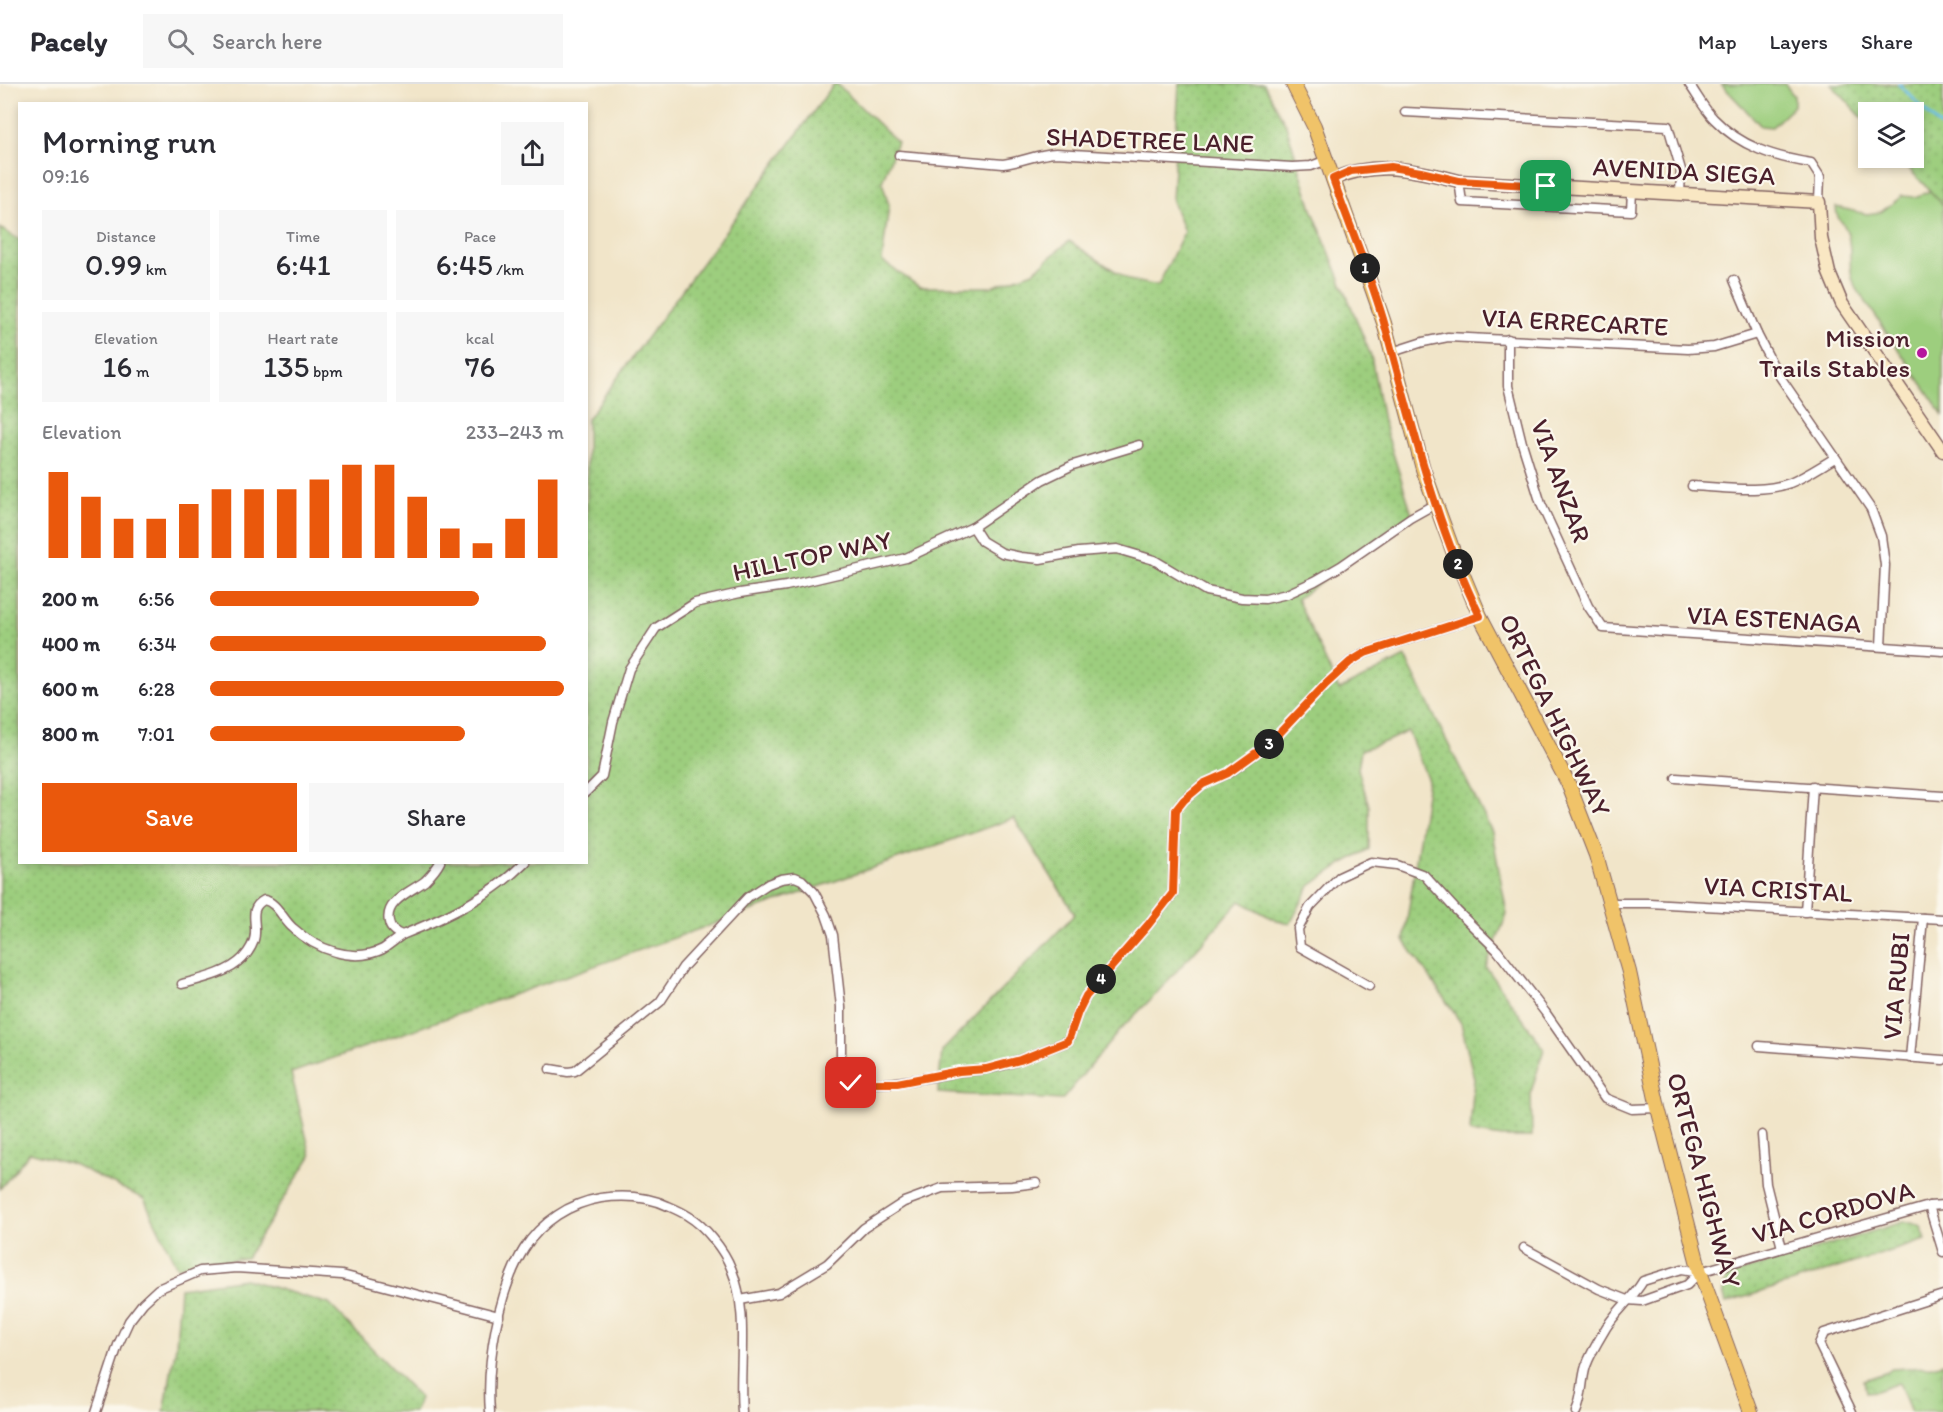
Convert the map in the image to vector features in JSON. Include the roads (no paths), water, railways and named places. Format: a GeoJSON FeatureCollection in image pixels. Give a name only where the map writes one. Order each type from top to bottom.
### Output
{"type":"FeatureCollection","features":[{"type":"Feature","properties":{"kind":"main road","name":"ORTEGA HIGHWAY"},"geometry":{"type":"LineString","coordinates":[[1293,84],[1314,126],[1373,291],[1435,504],[1480,616],[1568,783],[1596,855],[1629,972],[1658,1108],[1700,1272],[1751,1412]]}},
{"type":"Feature","properties":{"kind":"street"},"geometry":{"type":"LineString","coordinates":[[1689,84],[1713,118],[1737,139],[1760,151],[1811,164],[1820,177],[1821,238],[1829,273],[1842,304],[1943,451]]}},
{"type":"Feature","properties":{"kind":"street"},"geometry":{"type":"LineString","coordinates":[[1405,112],[1668,126],[1681,170],[1680,194]]}},
{"type":"Feature","properties":{"kind":"street","name":"SHADETREE LANE"},"geometry":{"type":"LineString","coordinates":[[899,155],[1003,164],[1017,163],[1040,155],[1056,153],[1292,166],[1311,166],[1327,160]]}},
{"type":"Feature","properties":{"kind":"street","name":"AVENIDA SIEGA"},"geometry":{"type":"LineString","coordinates":[[1333,179],[1351,171],[1391,167],[1459,181],[1819,202]]}},
{"type":"Feature","properties":{"kind":"street"},"geometry":{"type":"LineString","coordinates":[[1459,181],[1462,202],[1631,211],[1632,191]]}},
{"type":"Feature","properties":{"kind":"street"},"geometry":{"type":"LineString","coordinates":[[1734,280],[1776,371],[1871,509],[1881,536],[1885,565],[1881,646]]}},
{"type":"Feature","properties":{"kind":"street","name":"VIA ERRECARTE"},"geometry":{"type":"LineString","coordinates":[[1392,352],[1448,337],[1688,349],[1714,347],[1757,334]]}},
{"type":"Feature","properties":{"kind":"street","name":"VIA ANZAR"},"geometry":{"type":"LineString","coordinates":[[1508,339],[1508,386],[1522,443],[1541,504],[1588,606],[1603,628]]}},
{"type":"Feature","properties":{"kind":"street","name":"HILLTOP WAY"},"geometry":{"type":"LineString","coordinates":[[588,790],[602,776],[613,722],[629,669],[656,628],[695,603],[786,586],[906,558],[973,527],[1042,480],[1072,465],[1139,445]]}},
{"type":"Feature","properties":{"kind":"street"},"geometry":{"type":"LineString","coordinates":[[1692,486],[1776,487],[1792,482],[1835,458]]}},
{"type":"Feature","properties":{"kind":"street"},"geometry":{"type":"LineString","coordinates":[[973,527],[982,541],[1002,553],[1021,558],[1040,559],[1079,552],[1117,549],[1154,560],[1206,591],[1242,598],[1265,599],[1301,588],[1333,571],[1410,518],[1435,504]]}},
{"type":"Feature","properties":{"kind":"street"},"geometry":{"type":"LineString","coordinates":[[550,1069],[574,1071],[653,1009],[666,995],[683,967],[748,897],[762,887],[788,877],[802,880],[808,885],[826,915],[832,935],[841,1008],[841,1058],[837,1079],[851,1083],[897,1083],[959,1071],[986,1069],[1020,1060],[1068,1041],[1086,996],[1173,893],[1176,810],[1184,800],[1203,784],[1228,773],[1271,742],[1326,684],[1358,657],[1383,646],[1480,616]]}},
{"type":"Feature","properties":{"kind":"street","name":"VIA ESTENAGA"},"geometry":{"type":"LineString","coordinates":[[1603,628],[1943,651]]}},
{"type":"Feature","properties":{"kind":"street"},"geometry":{"type":"LineString","coordinates":[[1676,778],[1943,796]]}},
{"type":"Feature","properties":{"kind":"street"},"geometry":{"type":"LineString","coordinates":[[1804,912],[1813,786]]}},
{"type":"Feature","properties":{"kind":"street"},"geometry":{"type":"LineString","coordinates":[[1369,986],[1300,947],[1298,929],[1310,907],[1339,877],[1371,862],[1407,868],[1424,875],[1497,950],[1545,1012],[1605,1098],[1621,1106],[1658,1108]]}},
{"type":"Feature","properties":{"kind":"street"},"geometry":{"type":"LineString","coordinates":[[402,935],[390,926],[389,911],[399,899],[436,870],[439,864]]}},
{"type":"Feature","properties":{"kind":"street"},"geometry":{"type":"LineString","coordinates":[[182,984],[229,968],[242,960],[252,946],[255,936],[254,910],[264,900],[272,902],[293,929],[323,949],[351,956],[381,949],[402,935],[442,919],[474,902],[510,877],[523,864]]}},
{"type":"Feature","properties":{"kind":"street","name":"VIA CRISTAL"},"geometry":{"type":"LineString","coordinates":[[1610,903],[1649,903],[1943,920]]}},
{"type":"Feature","properties":{"kind":"street","name":"VIA RUBI"},"geometry":{"type":"LineString","coordinates":[[1911,1058],[1923,918]]}},
{"type":"Feature","properties":{"kind":"street"},"geometry":{"type":"LineString","coordinates":[[1760,1046],[1943,1060]]}},
{"type":"Feature","properties":{"kind":"street"},"geometry":{"type":"LineString","coordinates":[[1762,1136],[1766,1184],[1782,1248]]}},
{"type":"Feature","properties":{"kind":"street"},"geometry":{"type":"LineString","coordinates":[[740,1300],[779,1293],[827,1264],[864,1228],[904,1202],[942,1188],[1036,1183]]}},
{"type":"Feature","properties":{"kind":"street"},"geometry":{"type":"LineString","coordinates":[[490,1412],[489,1372],[499,1316],[506,1291],[524,1250],[548,1222],[572,1206],[615,1196],[636,1196],[661,1203],[689,1216],[716,1242],[731,1268],[740,1300],[742,1412]]}},
{"type":"Feature","properties":{"kind":"street","name":"VIA CORDOVA"},"geometry":{"type":"LineString","coordinates":[[1700,1272],[1929,1206],[1943,1205]]}},
{"type":"Feature","properties":{"kind":"street"},"geometry":{"type":"LineString","coordinates":[[1929,1206],[1943,1252]]}},
{"type":"Feature","properties":{"kind":"street"},"geometry":{"type":"LineString","coordinates":[[1524,1248],[1599,1288],[1627,1300],[1642,1301],[1687,1285],[1700,1272]]}},
{"type":"Feature","properties":{"kind":"street"},"geometry":{"type":"LineString","coordinates":[[96,1412],[118,1345],[129,1321],[158,1289],[200,1271],[236,1268],[342,1275],[499,1316]]}},
{"type":"Feature","properties":{"kind":"street"},"geometry":{"type":"LineString","coordinates":[[1576,1412],[1586,1367],[1604,1330],[1643,1281],[1682,1269],[1700,1272]]}},
{"type":"Feature","properties":{"kind":"street"},"geometry":{"type":"LineString","coordinates":[[1852,1412],[1820,1344],[1824,1333],[1943,1295]]}},
{"type":"Feature","properties":{"kind":"waterway"},"geometry":{"type":"LineString","coordinates":[[1899,84],[1943,129]]}},
{"type":"Feature","properties":{"kind":"place","name":"Mission Trails Stables"},"geometry":{"type":"Point","coordinates":[1922,353]}}]}
